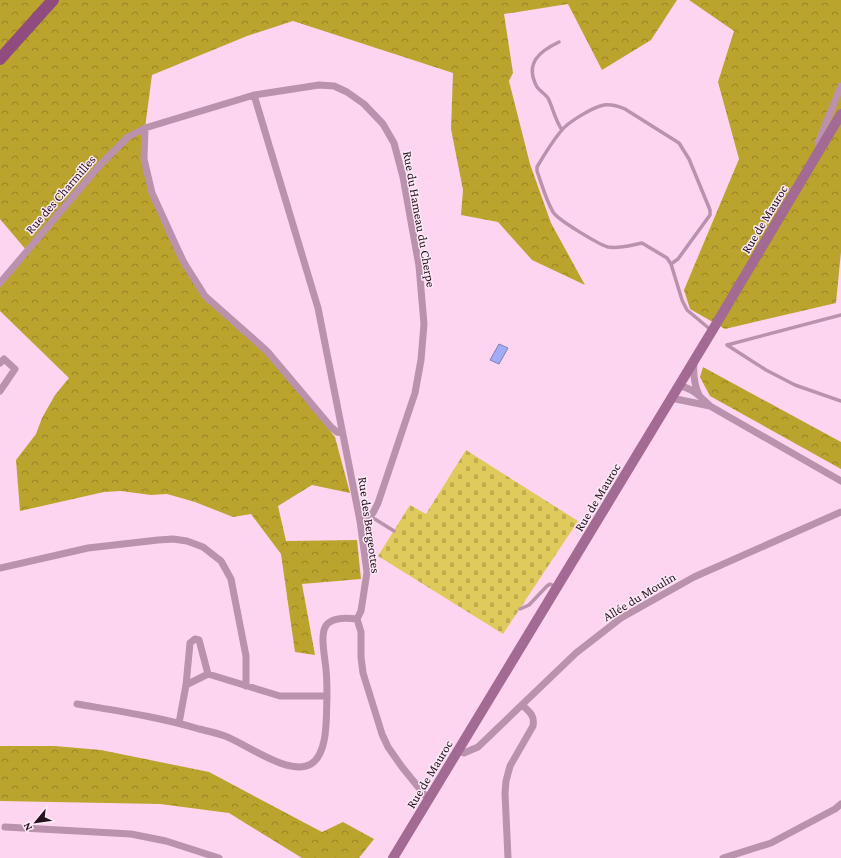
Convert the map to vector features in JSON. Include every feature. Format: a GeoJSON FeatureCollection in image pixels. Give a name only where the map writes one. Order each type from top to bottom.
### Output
{"type":"FeatureCollection","features":[{"type":"Feature","properties":{"kind":"main road"},"geometry":{"type":"LineString","coordinates":[[0,59],[53,0]]}},
{"type":"Feature","properties":{"kind":"street","name":"Rue du Hameau du Cherpe"},"geometry":{"type":"LineString","coordinates":[[144,128],[254,95],[319,85],[334,86],[347,92],[364,104],[383,124],[394,143],[403,177],[419,266],[424,324],[422,353],[415,394],[378,503],[370,516]]}},
{"type":"Feature","properties":{"kind":"street"},"geometry":{"type":"LineString","coordinates":[[821,148],[818,143],[841,86]]}},
{"type":"Feature","properties":{"kind":"street"},"geometry":{"type":"LineString","coordinates":[[144,128],[144,159],[152,193],[183,261],[205,296],[267,351],[331,427],[337,432],[342,433],[318,308],[254,95]]}},
{"type":"Feature","properties":{"kind":"street","name":"Rue de Mauroc"},"geometry":{"type":"LineString","coordinates":[[393,858],[695,360],[841,114]]}},
{"type":"Feature","properties":{"kind":"street","name":"Rue des Charmilles"},"geometry":{"type":"LineString","coordinates":[[0,283],[100,165],[128,137],[144,128]]}},
{"type":"Feature","properties":{"kind":"street"},"geometry":{"type":"LineString","coordinates":[[0,363],[4,359],[15,369],[0,391]]}},
{"type":"Feature","properties":{"kind":"street"},"geometry":{"type":"LineString","coordinates":[[695,360],[694,385],[699,395]]}},
{"type":"Feature","properties":{"kind":"street"},"geometry":{"type":"LineString","coordinates":[[678,386],[689,388],[710,406],[841,481]]}},
{"type":"Feature","properties":{"kind":"street"},"geometry":{"type":"LineString","coordinates":[[671,398],[710,406]]}},
{"type":"Feature","properties":{"kind":"street","name":"Rue des Bergeottes"},"geometry":{"type":"LineString","coordinates":[[342,433],[360,521],[367,572],[361,611],[356,619]]}},
{"type":"Feature","properties":{"kind":"street","name":"Allée du Moulin"},"geometry":{"type":"LineString","coordinates":[[458,751],[464,753],[478,747],[576,653],[620,618],[694,577],[841,512]]}},
{"type":"Feature","properties":{"kind":"street"},"geometry":{"type":"LineString","coordinates":[[360,521],[370,516]]}},
{"type":"Feature","properties":{"kind":"street"},"geometry":{"type":"LineString","coordinates":[[0,568],[88,548],[158,540],[173,539],[187,541],[203,547],[221,561],[231,579],[246,656],[246,686]]}},
{"type":"Feature","properties":{"kind":"street"},"geometry":{"type":"LineString","coordinates":[[77,704],[179,723],[225,736],[286,766],[303,767],[312,764],[318,758],[321,752],[326,729],[327,678],[322,635],[324,628],[331,621],[342,617],[356,619],[361,632],[361,657],[364,673],[382,734],[388,747],[402,767],[428,799]]}},
{"type":"Feature","properties":{"kind":"street"},"geometry":{"type":"LineString","coordinates":[[179,723],[186,684],[190,643],[192,640],[199,640],[208,674]]}},
{"type":"Feature","properties":{"kind":"street"},"geometry":{"type":"LineString","coordinates":[[186,684],[208,674],[280,696],[327,696]]}},
{"type":"Feature","properties":{"kind":"street"},"geometry":{"type":"LineString","coordinates":[[508,858],[505,793],[506,781],[510,766],[533,726],[534,721],[533,715],[522,705]]}},
{"type":"Feature","properties":{"kind":"street"},"geometry":{"type":"LineString","coordinates":[[723,858],[735,856],[771,843],[835,809],[841,804]]}},
{"type":"Feature","properties":{"kind":"street"},"geometry":{"type":"LineString","coordinates":[[6,827],[131,834],[166,841],[219,858]]}},
{"type":"Feature","properties":{"kind":"lane"},"geometry":{"type":"LineString","coordinates":[[559,42],[545,49],[535,60],[531,68],[534,81],[539,89],[546,95],[557,122],[562,130]]}},
{"type":"Feature","properties":{"kind":"lane"},"geometry":{"type":"LineString","coordinates":[[671,264],[678,259],[710,215],[710,210],[683,148],[674,139],[625,109],[610,105],[595,108],[569,123],[562,130],[537,167],[537,171],[554,213],[570,226],[608,247],[624,248],[642,243],[667,258],[671,264],[682,300],[687,310],[712,331]]}},
{"type":"Feature","properties":{"kind":"lane"},"geometry":{"type":"LineString","coordinates":[[841,315],[726,345],[766,370],[795,385],[841,401]]}},
{"type":"Feature","properties":{"kind":"lane"},"geometry":{"type":"LineString","coordinates":[[370,516],[394,531]]}},
{"type":"Feature","properties":{"kind":"lane"},"geometry":{"type":"LineString","coordinates":[[520,609],[529,605],[550,584],[558,587]]}},
{"type":"Feature","properties":{"kind":"green space"},"geometry":{"type":"Polygon","coordinates":[[[0,0],[677,0],[651,40],[602,70],[568,4],[504,14],[513,73],[509,81],[530,164],[551,223],[585,285],[532,260],[498,222],[461,215],[463,190],[451,129],[453,73],[293,21],[247,36],[152,75],[145,128],[144,159],[152,193],[205,296],[267,351],[335,437],[350,493],[312,485],[278,506],[286,541],[357,540],[361,579],[302,584],[315,655],[295,652],[281,554],[251,514],[233,517],[195,502],[167,494],[151,495],[121,491],[104,492],[20,511],[16,460],[36,434],[42,418],[55,395],[69,378],[0,311],[0,283],[27,251],[0,219],[0,0]]]}},
{"type":"Feature","properties":{"kind":"green space"},"geometry":{"type":"Polygon","coordinates":[[[689,0],[841,0],[841,252],[836,303],[725,329],[690,309],[684,290],[739,159],[718,82],[734,31],[689,0]]]}},
{"type":"Feature","properties":{"kind":"green space"},"geometry":{"type":"Polygon","coordinates":[[[703,367],[841,442],[841,469],[710,396],[700,377],[703,367]]]}},
{"type":"Feature","properties":{"kind":"green space"},"geometry":{"type":"Polygon","coordinates":[[[466,450],[578,521],[503,634],[378,556],[410,505],[426,514],[466,450]]]}},
{"type":"Feature","properties":{"kind":"green space"},"geometry":{"type":"Polygon","coordinates":[[[0,746],[55,746],[101,750],[209,772],[322,832],[343,822],[374,839],[359,858],[302,858],[229,813],[160,804],[0,801],[0,746]]]}},
{"type":"Feature","properties":{"kind":"water"},"geometry":{"type":"Polygon","coordinates":[[[499,344],[508,348],[499,364],[490,360],[499,344]]]}}]}
